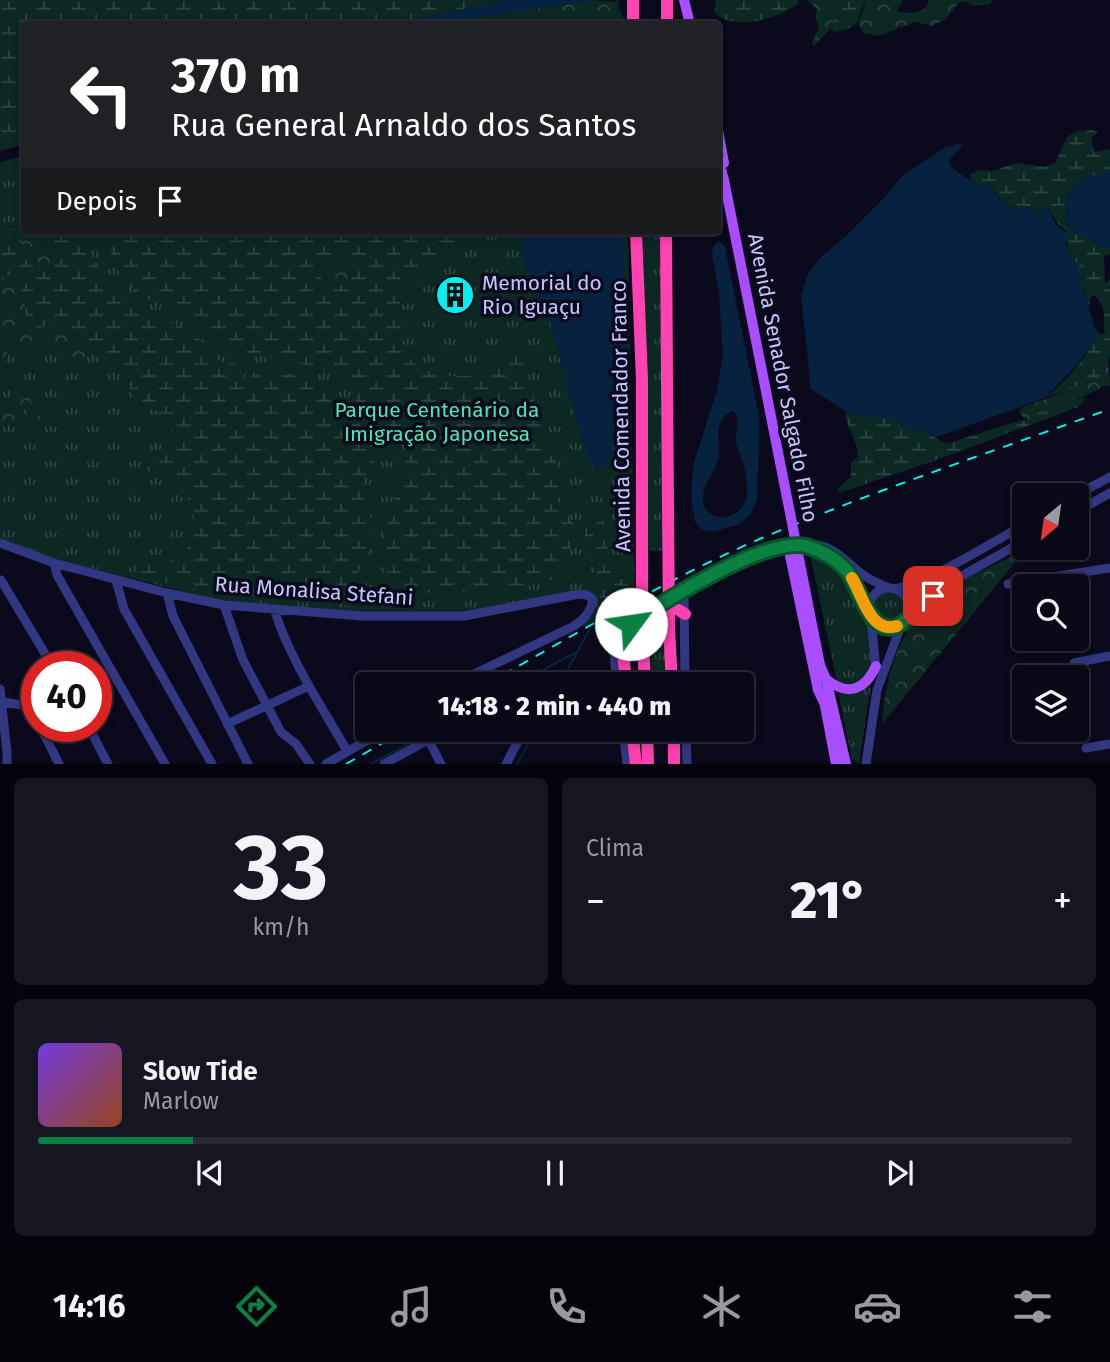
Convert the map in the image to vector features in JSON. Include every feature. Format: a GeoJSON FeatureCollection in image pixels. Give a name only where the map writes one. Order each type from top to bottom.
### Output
{"type":"FeatureCollection","features":[{"type":"Feature","properties":{"kind":"highway"},"geometry":{"type":"LineString","coordinates":[[633,0],[633,21]]}},
{"type":"Feature","properties":{"kind":"highway"},"geometry":{"type":"LineString","coordinates":[[667,0],[667,21]]}},
{"type":"Feature","properties":{"kind":"highway","name":"Avenida Comendador Franco"},"geometry":{"type":"LineString","coordinates":[[636,235],[642,380],[644,672]]}},
{"type":"Feature","properties":{"kind":"highway"},"geometry":{"type":"LineString","coordinates":[[666,235],[671,672]]}},
{"type":"Feature","properties":{"kind":"highway"},"geometry":{"type":"LineString","coordinates":[[626,672],[624,655],[627,641],[635,629],[665,609],[685,610]]}},
{"type":"Feature","properties":{"kind":"highway"},"geometry":{"type":"LineString","coordinates":[[636,742],[644,762]]}},
{"type":"Feature","properties":{"kind":"highway"},"geometry":{"type":"LineString","coordinates":[[644,762],[646,742]]}},
{"type":"Feature","properties":{"kind":"highway"},"geometry":{"type":"LineString","coordinates":[[674,742],[674,761]]}},
{"type":"Feature","properties":{"kind":"main road"},"geometry":{"type":"LineString","coordinates":[[684,0],[689,21]]}},
{"type":"Feature","properties":{"kind":"main road","name":"Avenida Senador Salgado Filho"},"geometry":{"type":"LineString","coordinates":[[721,147],[724,180]]}},
{"type":"Feature","properties":{"kind":"main road","name":"Avenida Senador Salgado Filho"},"geometry":{"type":"LineString","coordinates":[[721,168],[820,665],[824,703],[836,764]]}},
{"type":"Feature","properties":{"kind":"main road"},"geometry":{"type":"LineString","coordinates":[[788,546],[818,690],[824,703]]}},
{"type":"Feature","properties":{"kind":"main road","name":"Avenida Senador Salgado Filho"},"geometry":{"type":"LineString","coordinates":[[820,665],[826,679],[846,764]]}},
{"type":"Feature","properties":{"kind":"main road"},"geometry":{"type":"LineString","coordinates":[[826,679],[842,688],[853,689],[867,681],[876,666]]}},
{"type":"Feature","properties":{"kind":"street"},"geometry":{"type":"LineString","coordinates":[[1089,488],[1110,477]]}},
{"type":"Feature","properties":{"kind":"street"},"geometry":{"type":"LineString","coordinates":[[1089,505],[1110,493]]}},
{"type":"Feature","properties":{"kind":"street"},"geometry":{"type":"LineString","coordinates":[[877,690],[870,613],[873,596],[883,589],[892,589],[946,569],[1012,532]]}},
{"type":"Feature","properties":{"kind":"street","name":"Rua Monalisa Stefani"},"geometry":{"type":"LineString","coordinates":[[0,543],[54,563],[224,605],[362,616],[464,616],[574,595],[585,594],[593,600],[584,618],[574,626],[478,672]]}},
{"type":"Feature","properties":{"kind":"street"},"geometry":{"type":"LineString","coordinates":[[616,672],[613,651],[616,639],[631,624],[754,554],[788,546],[820,544],[908,601],[904,620],[877,690],[865,760]]}},
{"type":"Feature","properties":{"kind":"street"},"geometry":{"type":"LineString","coordinates":[[804,546],[825,554],[846,570],[874,621],[891,628],[944,586],[1012,548]]}},
{"type":"Feature","properties":{"kind":"street"},"geometry":{"type":"LineString","coordinates":[[54,563],[57,575],[165,764]]}},
{"type":"Feature","properties":{"kind":"street"},"geometry":{"type":"LineString","coordinates":[[1007,584],[1110,568]]}},
{"type":"Feature","properties":{"kind":"street"},"geometry":{"type":"LineString","coordinates":[[1,580],[43,651]]}},
{"type":"Feature","properties":{"kind":"street"},"geometry":{"type":"LineString","coordinates":[[116,580],[124,609],[212,764]]}},
{"type":"Feature","properties":{"kind":"street"},"geometry":{"type":"LineString","coordinates":[[684,592],[685,672]]}},
{"type":"Feature","properties":{"kind":"street"},"geometry":{"type":"LineString","coordinates":[[167,593],[173,616],[248,764]]}},
{"type":"Feature","properties":{"kind":"street"},"geometry":{"type":"LineString","coordinates":[[675,597],[685,610]]}},
{"type":"Feature","properties":{"kind":"street"},"geometry":{"type":"LineString","coordinates":[[224,605],[243,660],[281,732],[296,744],[310,764]]}},
{"type":"Feature","properties":{"kind":"street"},"geometry":{"type":"LineString","coordinates":[[274,609],[282,633],[309,686],[347,751]]}},
{"type":"Feature","properties":{"kind":"street"},"geometry":{"type":"LineString","coordinates":[[1074,663],[1110,656]]}},
{"type":"Feature","properties":{"kind":"street"},"geometry":{"type":"LineString","coordinates":[[227,724],[309,686]]}},
{"type":"Feature","properties":{"kind":"street"},"geometry":{"type":"LineString","coordinates":[[0,689],[7,764]]}},
{"type":"Feature","properties":{"kind":"street"},"geometry":{"type":"LineString","coordinates":[[3,702],[21,705]]}},
{"type":"Feature","properties":{"kind":"street"},"geometry":{"type":"LineString","coordinates":[[48,742],[59,764]]}},
{"type":"Feature","properties":{"kind":"street"},"geometry":{"type":"LineString","coordinates":[[96,742],[108,764]]}},
{"type":"Feature","properties":{"kind":"street"},"geometry":{"type":"LineString","coordinates":[[326,764],[363,742]]}},
{"type":"Feature","properties":{"kind":"street"},"geometry":{"type":"LineString","coordinates":[[390,762],[423,742]]}},
{"type":"Feature","properties":{"kind":"street"},"geometry":{"type":"LineString","coordinates":[[430,742],[441,764]]}},
{"type":"Feature","properties":{"kind":"street"},"geometry":{"type":"LineString","coordinates":[[506,764],[518,742]]}},
{"type":"Feature","properties":{"kind":"street"},"geometry":{"type":"LineString","coordinates":[[624,742],[627,764]]}},
{"type":"Feature","properties":{"kind":"street"},"geometry":{"type":"LineString","coordinates":[[686,742],[687,764]]}},
{"type":"Feature","properties":{"kind":"street"},"geometry":{"type":"LineString","coordinates":[[1086,748],[1110,744]]}},
{"type":"Feature","properties":{"kind":"street"},"geometry":{"type":"LineString","coordinates":[[7,752],[13,764]]}},
{"type":"Feature","properties":{"kind":"green space"},"geometry":{"type":"Polygon","coordinates":[[[0,0],[504,0],[410,21],[21,21],[21,145],[0,151],[0,0]]]}},
{"type":"Feature","properties":{"kind":"green space"},"geometry":{"type":"Polygon","coordinates":[[[594,0],[616,2],[625,21],[460,21],[594,0]]]}},
{"type":"Feature","properties":{"kind":"green space"},"geometry":{"type":"Polygon","coordinates":[[[716,0],[798,0],[798,4],[768,18],[733,22],[714,12],[716,0]]]}},
{"type":"Feature","properties":{"kind":"green space"},"geometry":{"type":"Polygon","coordinates":[[[807,0],[845,0],[830,29],[814,46],[812,43],[819,27],[815,17],[817,9],[807,0]]]}},
{"type":"Feature","properties":{"kind":"green space"},"geometry":{"type":"Polygon","coordinates":[[[845,0],[867,0],[858,21],[852,27],[836,32],[830,29],[845,0]]]}},
{"type":"Feature","properties":{"kind":"green space"},"geometry":{"type":"Polygon","coordinates":[[[867,0],[903,0],[897,10],[907,13],[926,8],[929,0],[992,0],[990,4],[973,6],[965,1],[959,2],[946,19],[932,26],[915,22],[879,36],[863,33],[858,23],[867,0]]]}},
{"type":"Feature","properties":{"kind":"green space"},"geometry":{"type":"Polygon","coordinates":[[[1077,131],[1098,132],[1091,138],[1094,152],[1110,149],[1110,174],[1089,176],[1072,186],[1067,198],[1066,216],[1079,233],[1110,248],[1110,254],[1104,256],[1105,283],[1110,279],[1110,359],[1105,355],[1101,360],[1100,376],[1096,379],[1045,398],[1069,376],[1084,357],[1094,338],[1095,329],[1100,334],[1105,334],[1103,308],[1094,295],[1090,298],[1089,307],[1079,278],[1079,265],[1068,250],[1066,230],[1045,204],[1039,213],[1028,207],[1021,211],[1004,201],[992,186],[979,185],[971,180],[970,174],[980,170],[992,171],[1016,163],[1044,167],[1055,163],[1067,137],[1077,131]]]}},
{"type":"Feature","properties":{"kind":"green space","name":"Parque Centenário da Imigração Japonesa"},"geometry":{"type":"Polygon","coordinates":[[[21,157],[21,235],[628,235],[635,599],[583,627],[596,601],[594,594],[582,590],[459,614],[353,612],[217,600],[51,558],[0,539],[0,162],[21,157]]]}},
{"type":"Feature","properties":{"kind":"green space"},"geometry":{"type":"Polygon","coordinates":[[[21,227],[21,235],[30,235],[22,239],[21,254],[42,269],[49,266],[52,251],[49,243],[37,235],[85,235],[88,249],[119,298],[138,310],[196,335],[213,356],[226,363],[236,364],[237,371],[245,378],[251,379],[257,366],[328,384],[361,426],[373,452],[374,461],[361,491],[370,511],[369,548],[366,560],[356,576],[349,606],[260,599],[242,592],[226,590],[209,592],[165,582],[139,572],[137,568],[142,566],[177,558],[190,545],[193,535],[193,512],[184,492],[169,478],[148,471],[142,460],[154,458],[158,454],[175,457],[175,436],[158,412],[131,395],[121,369],[104,356],[86,352],[82,340],[74,336],[68,325],[57,322],[33,330],[27,319],[23,291],[18,279],[12,275],[4,275],[3,288],[0,288],[0,231],[21,227]]]}},
{"type":"Feature","properties":{"kind":"green space"},"geometry":{"type":"Polygon","coordinates":[[[37,235],[49,243],[52,260],[49,267],[42,269],[33,266],[21,254],[22,239],[37,235]]]}},
{"type":"Feature","properties":{"kind":"green space"},"geometry":{"type":"Polygon","coordinates":[[[108,235],[458,235],[447,249],[421,271],[401,299],[399,307],[404,350],[421,368],[459,376],[494,369],[513,350],[522,353],[525,372],[533,385],[534,403],[543,427],[543,437],[558,470],[558,503],[573,521],[570,551],[561,572],[546,582],[476,592],[425,593],[392,589],[386,571],[384,549],[389,515],[405,461],[404,443],[399,435],[358,404],[340,377],[320,369],[233,348],[175,311],[137,293],[123,278],[110,250],[108,235]],[[344,248],[340,250],[335,262],[321,274],[321,280],[328,285],[340,287],[350,275],[348,253],[344,248]]]}},
{"type":"Feature","properties":{"kind":"green space"},"geometry":{"type":"Polygon","coordinates":[[[643,235],[660,235],[663,551],[648,550],[643,235]]]}},
{"type":"Feature","properties":{"kind":"green space"},"geometry":{"type":"Polygon","coordinates":[[[343,248],[347,253],[350,274],[340,287],[328,285],[321,280],[321,274],[335,262],[343,248]]]}},
{"type":"Feature","properties":{"kind":"green space"},"geometry":{"type":"Polygon","coordinates":[[[4,275],[11,276],[20,284],[25,296],[27,317],[41,328],[57,322],[68,325],[74,336],[82,340],[86,352],[85,366],[72,367],[55,346],[45,344],[40,350],[22,344],[8,347],[0,381],[0,316],[5,319],[0,288],[3,288],[4,275]]]}},
{"type":"Feature","properties":{"kind":"green space"},"geometry":{"type":"Polygon","coordinates":[[[1108,355],[1110,386],[1056,406],[1029,420],[1022,417],[1020,411],[1023,407],[1059,394],[1101,368],[1101,360],[1108,355]]]}},
{"type":"Feature","properties":{"kind":"green space"},"geometry":{"type":"Polygon","coordinates":[[[16,387],[22,387],[28,393],[33,408],[44,420],[40,424],[34,421],[24,408],[19,410],[14,420],[7,420],[0,425],[0,405],[7,403],[16,387]]]}},
{"type":"Feature","properties":{"kind":"green space"},"geometry":{"type":"Polygon","coordinates":[[[1083,397],[1085,400],[1078,407],[939,459],[842,492],[837,491],[851,477],[851,463],[858,457],[845,411],[900,422],[946,444],[1029,420],[1039,412],[1083,397]]]}},
{"type":"Feature","properties":{"kind":"green space"},"geometry":{"type":"Polygon","coordinates":[[[596,510],[600,511],[603,517],[611,567],[615,576],[630,584],[631,598],[593,620],[600,592],[587,546],[585,525],[596,510]]]}},
{"type":"Feature","properties":{"kind":"green space"},"geometry":{"type":"Polygon","coordinates":[[[810,554],[828,560],[844,572],[850,580],[866,621],[872,663],[869,674],[853,685],[837,682],[810,554]]]}},
{"type":"Feature","properties":{"kind":"green space"},"geometry":{"type":"Polygon","coordinates":[[[1012,556],[1012,560],[1017,560],[882,724],[892,666],[908,632],[918,616],[932,602],[976,573],[1012,556]]]}},
{"type":"Feature","properties":{"kind":"green space"},"geometry":{"type":"Polygon","coordinates":[[[889,591],[901,596],[906,608],[901,620],[889,625],[877,620],[872,608],[877,596],[889,591]]]}},
{"type":"Feature","properties":{"kind":"green space"},"geometry":{"type":"Polygon","coordinates":[[[650,629],[665,629],[668,672],[651,672],[650,629]]]}},
{"type":"Feature","properties":{"kind":"green space"},"geometry":{"type":"Polygon","coordinates":[[[871,685],[859,763],[852,759],[838,691],[859,692],[871,685]]]}},
{"type":"Feature","properties":{"kind":"water"},"geometry":{"type":"Polygon","coordinates":[[[504,0],[594,0],[460,21],[410,21],[504,0]]]}},
{"type":"Feature","properties":{"kind":"water"},"geometry":{"type":"Polygon","coordinates":[[[960,143],[962,147],[949,160],[953,168],[963,176],[992,186],[1003,201],[1021,211],[1032,206],[1033,212],[1039,213],[1045,204],[1055,223],[1067,235],[1069,238],[1065,243],[1074,262],[1079,265],[1081,284],[1096,338],[1077,365],[1045,398],[936,437],[886,419],[845,411],[811,389],[801,296],[808,273],[821,257],[883,199],[903,175],[946,147],[960,143]]]}},
{"type":"Feature","properties":{"kind":"water"},"geometry":{"type":"Polygon","coordinates":[[[1104,170],[1110,174],[1110,248],[1072,233],[1064,219],[1067,207],[1064,204],[1065,199],[1072,186],[1089,176],[1101,175],[1104,170]]]}},
{"type":"Feature","properties":{"kind":"water"},"geometry":{"type":"Polygon","coordinates":[[[523,235],[622,235],[627,355],[623,403],[611,459],[602,469],[594,468],[584,448],[550,323],[521,254],[523,235]]]}},
{"type":"Feature","properties":{"kind":"water"},"geometry":{"type":"Polygon","coordinates":[[[717,242],[721,242],[725,247],[759,416],[759,445],[757,499],[751,514],[740,524],[712,532],[703,530],[695,522],[691,498],[693,466],[717,390],[723,356],[713,247],[717,242]],[[732,411],[722,419],[718,436],[718,460],[703,494],[706,508],[717,517],[733,515],[744,504],[747,495],[745,470],[736,442],[737,415],[732,411]]]}},
{"type":"Feature","properties":{"kind":"waterway"},"geometry":{"type":"LineString","coordinates":[[617,0],[619,21]]}},
{"type":"Feature","properties":{"kind":"waterway"},"geometry":{"type":"LineString","coordinates":[[567,672],[589,630]]}},
{"type":"Feature","properties":{"kind":"waterway"},"geometry":{"type":"LineString","coordinates":[[539,672],[577,652]]}},
{"type":"Feature","properties":{"kind":"waterway"},"geometry":{"type":"LineString","coordinates":[[371,764],[411,742]]}},
{"type":"Feature","properties":{"kind":"waterway"},"geometry":{"type":"LineString","coordinates":[[517,764],[529,742]]}},
{"type":"Feature","properties":{"kind":"railway"},"geometry":{"type":"LineString","coordinates":[[507,672],[656,589],[762,538],[892,487],[1110,409]]}},
{"type":"Feature","properties":{"kind":"railway"},"geometry":{"type":"LineString","coordinates":[[346,764],[384,742]]}},
{"type":"Feature","properties":{"kind":"slow traffic"},"geometry":{"type":"LineString","coordinates":[[852,578],[874,621],[885,627],[897,626]]}},
{"type":"Feature","properties":{"kind":"place","name":"Memorial do Rio Iguaçu"},"geometry":{"type":"Point","coordinates":[455,295]}},
{"type":"Feature","properties":{"kind":"route"},"geometry":{"type":"LineString","coordinates":[[631,624],[754,554],[788,546],[804,546],[838,562],[854,581],[871,616],[879,625],[891,628],[897,626],[933,596]]}}]}
